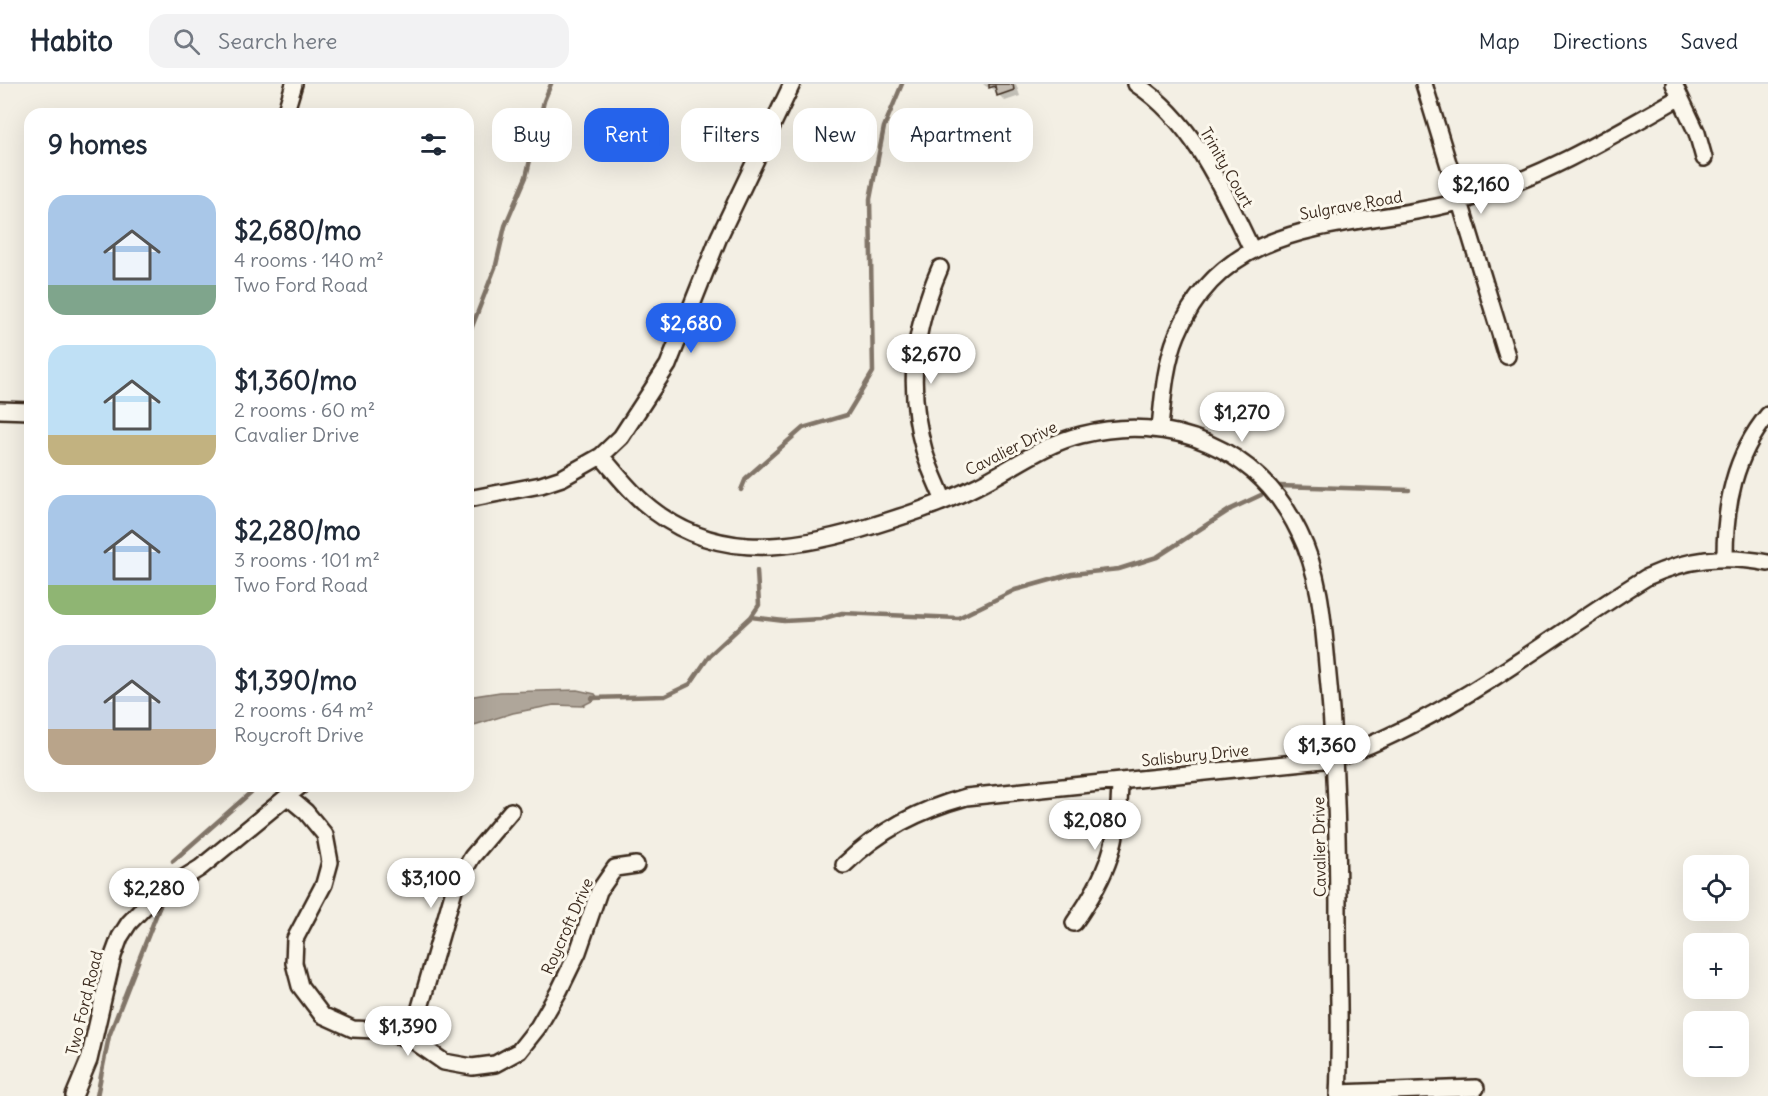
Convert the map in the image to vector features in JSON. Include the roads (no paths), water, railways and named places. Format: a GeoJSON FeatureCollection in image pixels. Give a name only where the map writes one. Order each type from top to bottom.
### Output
{"type":"FeatureCollection","features":[{"type":"Feature","properties":{"kind":"street"},"geometry":{"type":"LineString","coordinates":[[287,108],[294,84]]}},
{"type":"Feature","properties":{"kind":"street"},"geometry":{"type":"LineString","coordinates":[[474,498],[541,485],[562,478],[601,456],[621,437],[668,365],[719,237],[792,84]]}},
{"type":"Feature","properties":{"kind":"street","name":"Trinity Court"},"geometry":{"type":"LineString","coordinates":[[1136,84],[1164,106],[1199,149],[1230,204],[1252,250]]}},
{"type":"Feature","properties":{"kind":"street"},"geometry":{"type":"LineString","coordinates":[[1424,84],[1507,356]]}},
{"type":"Feature","properties":{"kind":"street"},"geometry":{"type":"LineString","coordinates":[[1677,91],[1696,133],[1704,158]]}},
{"type":"Feature","properties":{"kind":"street","name":"Sulgrave Road"},"geometry":{"type":"LineString","coordinates":[[1160,428],[1165,384],[1172,352],[1187,315],[1212,282],[1226,268],[1252,250],[1286,235],[1417,212],[1460,201],[1541,172],[1601,142],[1677,91]]}},
{"type":"Feature","properties":{"kind":"street"},"geometry":{"type":"LineString","coordinates":[[940,268],[922,316],[915,348],[914,400],[926,457],[944,501]]}},
{"type":"Feature","properties":{"kind":"street"},"geometry":{"type":"LineString","coordinates":[[0,410],[24,411]]}},
{"type":"Feature","properties":{"kind":"street"},"geometry":{"type":"LineString","coordinates":[[1725,557],[1725,528],[1736,472],[1744,449],[1755,430],[1768,415]]}},
{"type":"Feature","properties":{"kind":"street","name":"Cavalier Drive"},"geometry":{"type":"LineString","coordinates":[[601,456],[631,491],[666,519],[701,537],[745,547],[796,545],[896,519],[978,486],[1061,440],[1108,430],[1136,427],[1160,428],[1197,438],[1238,460],[1265,483],[1291,515],[1312,563],[1319,592],[1335,758],[1338,884],[1338,1094]]}},
{"type":"Feature","properties":{"kind":"street","name":"Salisbury Drive"},"geometry":{"type":"LineString","coordinates":[[844,865],[862,847],[915,814],[966,797],[1335,758],[1401,731],[1455,702],[1647,577],[1669,567],[1725,557],[1768,563]]}},
{"type":"Feature","properties":{"kind":"street"},"geometry":{"type":"LineString","coordinates":[[1074,923],[1110,860],[1119,809],[1120,781]]}},
{"type":"Feature","properties":{"kind":"street","name":"Two Ford Road"},"geometry":{"type":"LineString","coordinates":[[74,1096],[89,1060],[113,957],[129,923],[156,895],[200,867],[293,792]]}},
{"type":"Feature","properties":{"kind":"street","name":"Roycroft Drive"},"geometry":{"type":"LineString","coordinates":[[288,797],[306,812],[325,835],[330,862],[324,884],[295,939],[294,963],[300,986],[322,1015],[353,1029],[376,1030],[411,1039],[444,1062],[472,1067],[495,1064],[519,1051],[538,1027],[559,991],[578,952],[599,891],[615,868],[636,865]]}},
{"type":"Feature","properties":{"kind":"street"},"geometry":{"type":"LineString","coordinates":[[411,1039],[455,886],[472,857],[511,811]]}},
{"type":"Feature","properties":{"kind":"street"},"geometry":{"type":"LineString","coordinates":[[1338,1094],[1476,1088]]}},
{"type":"Feature","properties":{"kind":"waterway"},"geometry":{"type":"LineString","coordinates":[[474,322],[496,265],[505,226],[526,177],[544,101],[551,84]]}},
{"type":"Feature","properties":{"kind":"waterway"},"geometry":{"type":"LineString","coordinates":[[741,490],[746,478],[803,428],[847,415],[873,372],[870,199],[884,127],[902,84]]}},
{"type":"Feature","properties":{"kind":"waterway"},"geometry":{"type":"LineString","coordinates":[[1279,486],[1409,490]]}},
{"type":"Feature","properties":{"kind":"waterway"},"geometry":{"type":"LineString","coordinates":[[751,617],[784,621],[821,619],[842,613],[958,618],[1015,590],[1072,574],[1119,569],[1157,557],[1231,509],[1261,495]]}},
{"type":"Feature","properties":{"kind":"waterway"},"geometry":{"type":"LineString","coordinates":[[592,698],[665,696],[690,684],[710,655],[751,617],[759,605],[757,571]]}},
{"type":"Feature","properties":{"kind":"waterway"},"geometry":{"type":"LineString","coordinates":[[173,861],[251,792]]}},
{"type":"Feature","properties":{"kind":"waterway"},"geometry":{"type":"LineString","coordinates":[[97,1096],[109,1036],[161,903]]}}]}
